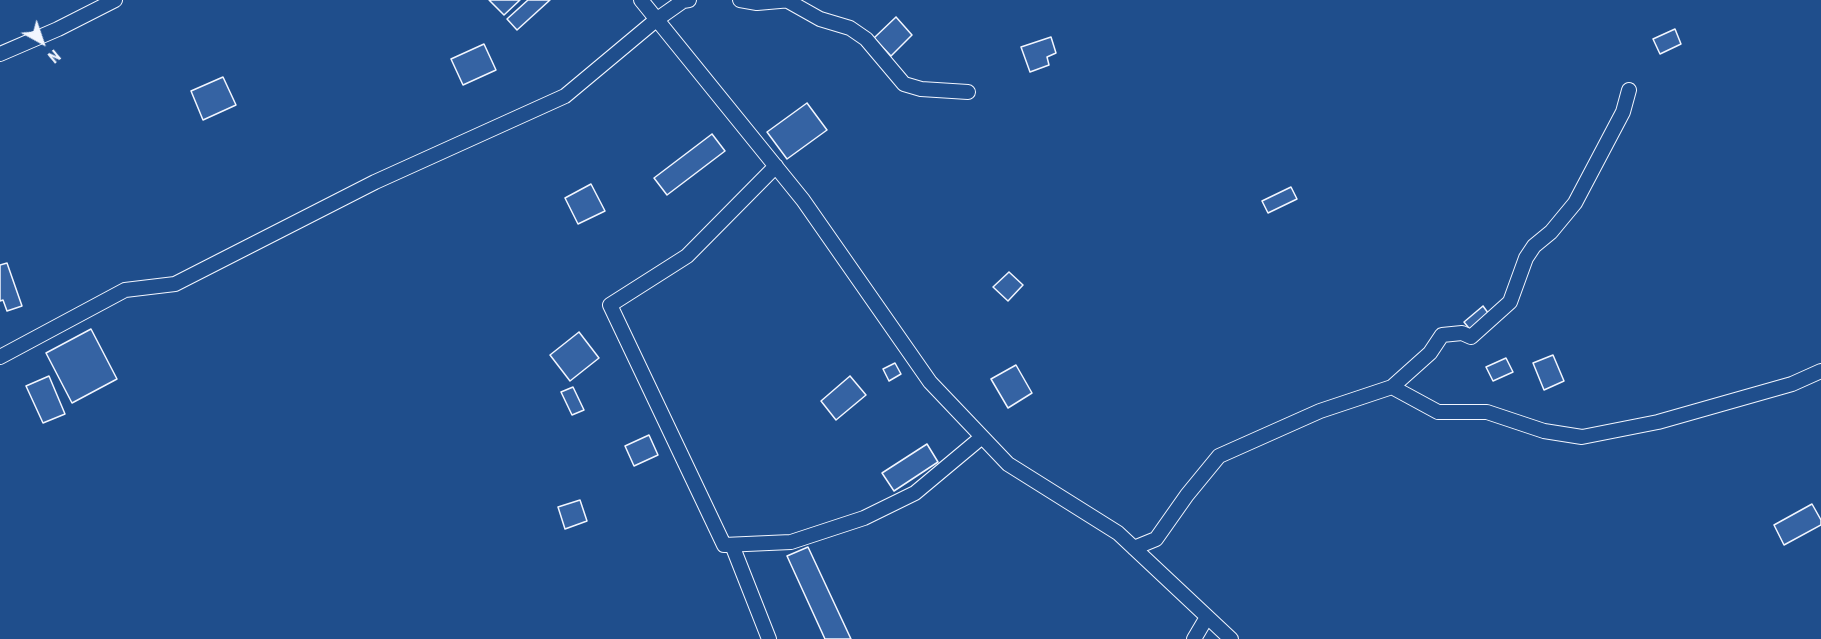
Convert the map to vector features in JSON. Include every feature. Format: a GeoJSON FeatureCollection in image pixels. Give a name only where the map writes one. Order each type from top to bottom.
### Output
{"type":"FeatureCollection","features":[{"type":"Feature","properties":{"kind":"street"},"geometry":{"type":"LineString","coordinates":[[0,54],[58,29],[115,0]]}},
{"type":"Feature","properties":{"kind":"street"},"geometry":{"type":"LineString","coordinates":[[641,0],[803,200],[930,382],[1008,464],[1118,532],[1231,639]]}},
{"type":"Feature","properties":{"kind":"street"},"geometry":{"type":"LineString","coordinates":[[0,357],[125,290],[175,284],[375,182],[565,96],[656,20],[683,1],[689,0]]}},
{"type":"Feature","properties":{"kind":"street"},"geometry":{"type":"LineString","coordinates":[[740,0],[757,3],[790,1],[820,19],[850,28],[866,39],[904,84],[921,89],[968,93]]}},
{"type":"Feature","properties":{"kind":"street"},"geometry":{"type":"LineString","coordinates":[[1134,548],[1156,539],[1219,456],[1320,411],[1392,387],[1430,353],[1442,335],[1462,333],[1471,337],[1510,302],[1526,258],[1534,246],[1551,232],[1575,203],[1623,112],[1629,90]]}},
{"type":"Feature","properties":{"kind":"street"},"geometry":{"type":"LineString","coordinates":[[776,166],[687,256],[610,304],[724,545],[792,542],[864,518],[915,493],[982,437]]}},
{"type":"Feature","properties":{"kind":"street"},"geometry":{"type":"LineString","coordinates":[[1392,387],[1438,412],[1487,412],[1544,430],[1582,437],[1658,422],[1792,384],[1821,371]]}},
{"type":"Feature","properties":{"kind":"street"},"geometry":{"type":"LineString","coordinates":[[732,545],[769,639]]}},
{"type":"Feature","properties":{"kind":"street"},"geometry":{"type":"LineString","coordinates":[[1194,639],[1207,617]]}},
{"type":"Feature","properties":{"kind":"building"},"geometry":{"type":"Polygon","coordinates":[[[489,0],[520,0],[504,15],[489,0]]]}},
{"type":"Feature","properties":{"kind":"building"},"geometry":{"type":"Polygon","coordinates":[[[528,0],[550,0],[517,30],[507,19],[528,0]]]}},
{"type":"Feature","properties":{"kind":"building"},"geometry":{"type":"Polygon","coordinates":[[[896,17],[912,35],[891,56],[874,38],[896,17]]]}},
{"type":"Feature","properties":{"kind":"building"},"geometry":{"type":"Polygon","coordinates":[[[1675,29],[1681,44],[1660,54],[1653,39],[1675,29]]]}},
{"type":"Feature","properties":{"kind":"building"},"geometry":{"type":"Polygon","coordinates":[[[1051,37],[1056,53],[1047,57],[1049,65],[1030,72],[1021,47],[1051,37]]]}},
{"type":"Feature","properties":{"kind":"building"},"geometry":{"type":"Polygon","coordinates":[[[484,44],[496,70],[463,85],[451,59],[484,44]]]}},
{"type":"Feature","properties":{"kind":"building"},"geometry":{"type":"Polygon","coordinates":[[[223,77],[236,105],[203,120],[191,91],[223,77]]]}},
{"type":"Feature","properties":{"kind":"building"},"geometry":{"type":"Polygon","coordinates":[[[807,103],[827,130],[787,159],[767,132],[807,103]]]}},
{"type":"Feature","properties":{"kind":"building"},"geometry":{"type":"Polygon","coordinates":[[[712,134],[725,151],[667,195],[654,178],[712,134]]]}},
{"type":"Feature","properties":{"kind":"building"},"geometry":{"type":"Polygon","coordinates":[[[591,184],[605,211],[578,224],[565,198],[591,184]]]}},
{"type":"Feature","properties":{"kind":"building"},"geometry":{"type":"Polygon","coordinates":[[[1291,187],[1297,199],[1268,213],[1262,201],[1291,187]]]}},
{"type":"Feature","properties":{"kind":"building"},"geometry":{"type":"Polygon","coordinates":[[[7,263],[22,306],[7,311],[3,300],[0,301],[0,265],[7,263]]]}},
{"type":"Feature","properties":{"kind":"building"},"geometry":{"type":"Polygon","coordinates":[[[1009,272],[1023,285],[1008,301],[993,287],[1009,272]]]}},
{"type":"Feature","properties":{"kind":"building"},"geometry":{"type":"Polygon","coordinates":[[[1483,306],[1491,317],[1472,332],[1464,322],[1483,306]]]}},
{"type":"Feature","properties":{"kind":"building"},"geometry":{"type":"Polygon","coordinates":[[[91,329],[117,379],[72,403],[46,353],[91,329]]]}},
{"type":"Feature","properties":{"kind":"building"},"geometry":{"type":"Polygon","coordinates":[[[579,332],[599,358],[570,381],[550,355],[579,332]]]}},
{"type":"Feature","properties":{"kind":"building"},"geometry":{"type":"Polygon","coordinates":[[[1553,355],[1564,381],[1544,390],[1533,363],[1553,355]]]}},
{"type":"Feature","properties":{"kind":"building"},"geometry":{"type":"Polygon","coordinates":[[[1506,358],[1513,372],[1493,381],[1486,367],[1506,358]]]}},
{"type":"Feature","properties":{"kind":"building"},"geometry":{"type":"Polygon","coordinates":[[[895,363],[901,374],[889,381],[883,369],[895,363]]]}},
{"type":"Feature","properties":{"kind":"building"},"geometry":{"type":"Polygon","coordinates":[[[1016,365],[1032,393],[1008,408],[991,379],[1016,365]]]}},
{"type":"Feature","properties":{"kind":"building"},"geometry":{"type":"Polygon","coordinates":[[[49,376],[65,414],[43,423],[26,386],[49,376]]]}},
{"type":"Feature","properties":{"kind":"building"},"geometry":{"type":"Polygon","coordinates":[[[850,376],[866,395],[836,420],[821,401],[850,376]]]}},
{"type":"Feature","properties":{"kind":"building"},"geometry":{"type":"Polygon","coordinates":[[[573,387],[584,410],[572,415],[561,392],[573,387]]]}},
{"type":"Feature","properties":{"kind":"building"},"geometry":{"type":"Polygon","coordinates":[[[649,435],[658,455],[634,466],[625,446],[649,435]]]}},
{"type":"Feature","properties":{"kind":"building"},"geometry":{"type":"Polygon","coordinates":[[[927,444],[938,462],[894,491],[882,473],[927,444]]]}},
{"type":"Feature","properties":{"kind":"building"},"geometry":{"type":"Polygon","coordinates":[[[580,500],[587,521],[565,529],[558,507],[580,500]]]}},
{"type":"Feature","properties":{"kind":"building"},"geometry":{"type":"Polygon","coordinates":[[[1812,504],[1821,520],[1821,525],[1784,545],[1774,525],[1812,504]]]}},
{"type":"Feature","properties":{"kind":"building"},"geometry":{"type":"Polygon","coordinates":[[[808,547],[851,639],[825,639],[787,556],[808,547]]]}}]}
